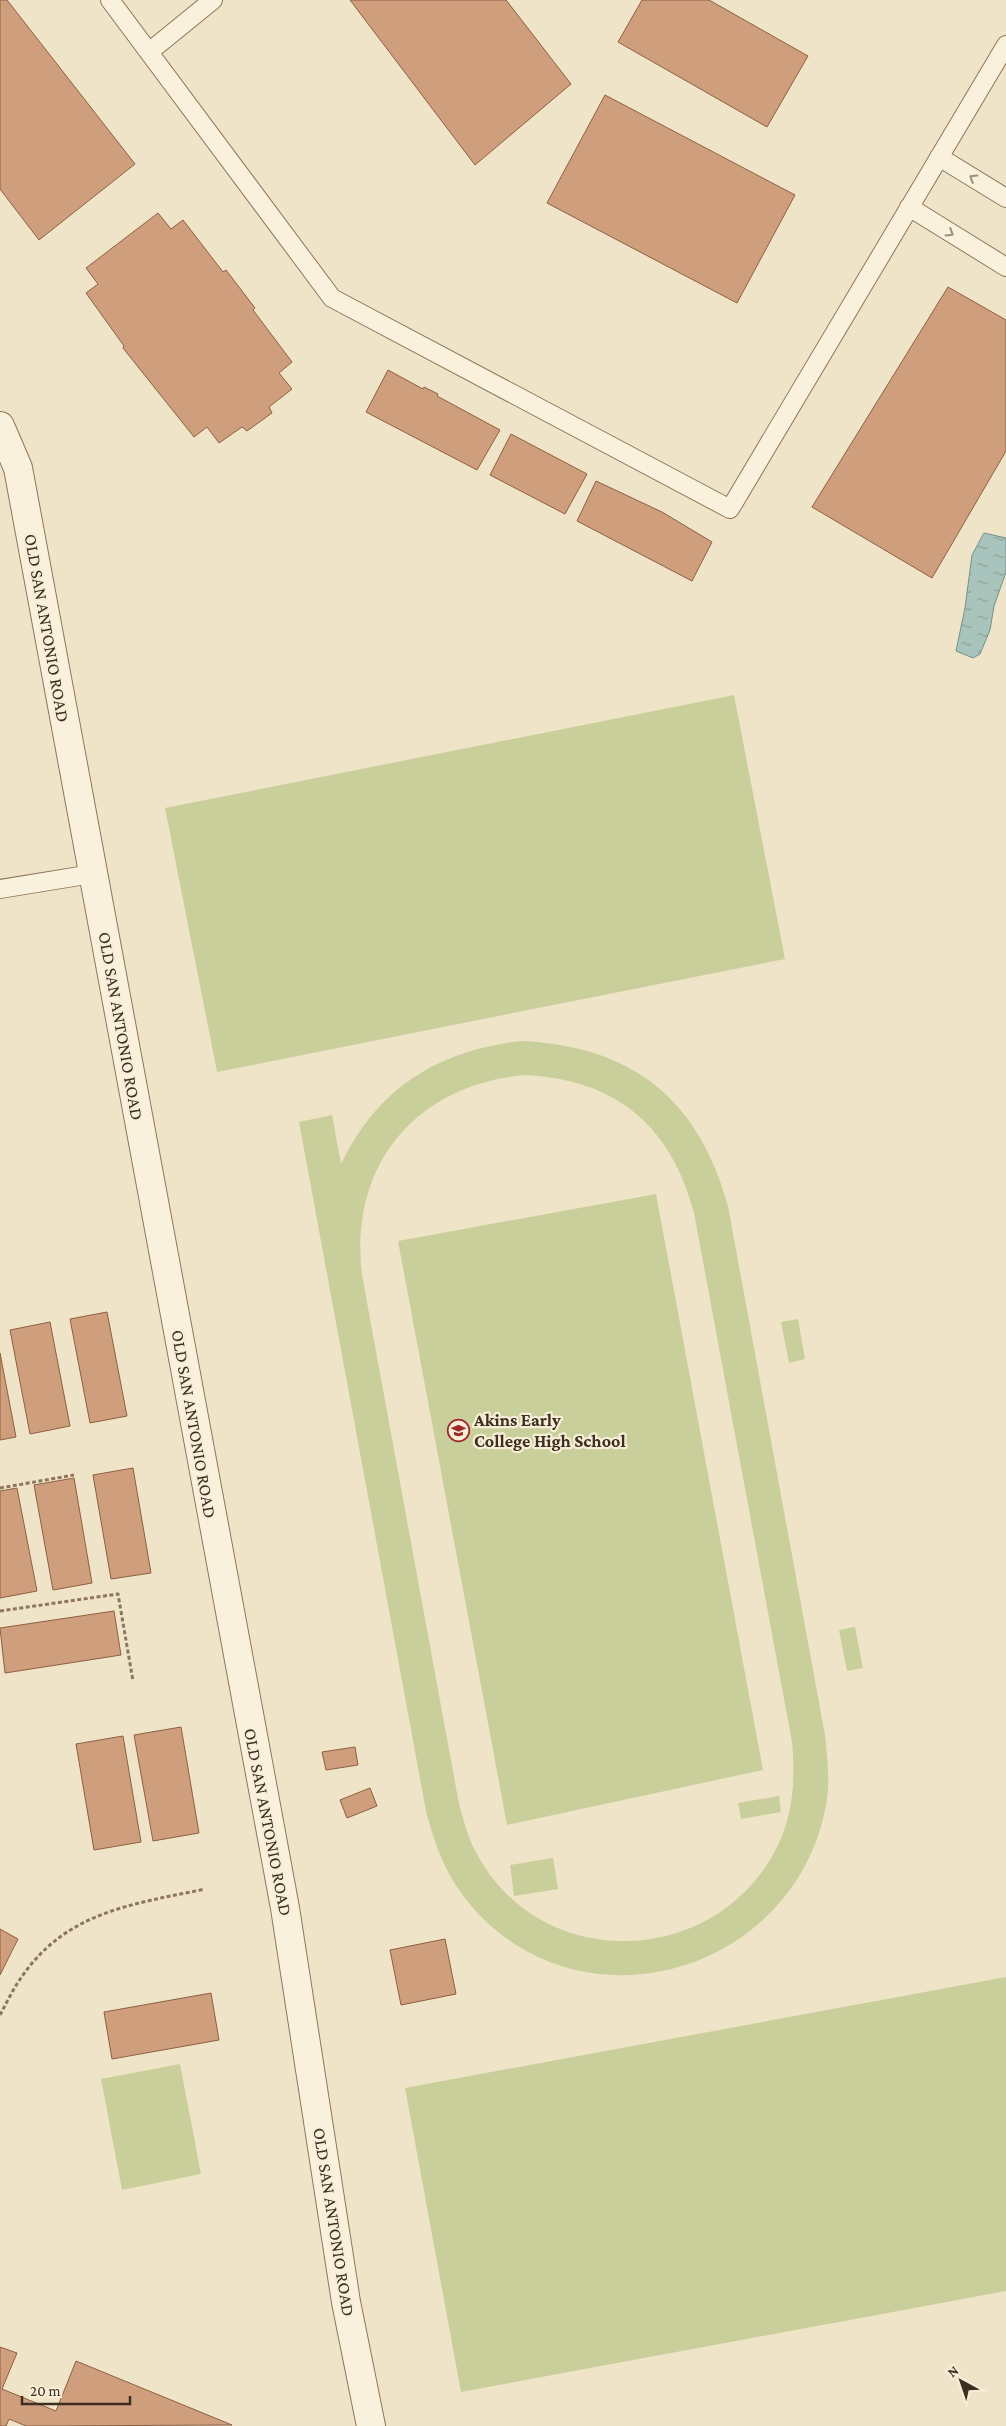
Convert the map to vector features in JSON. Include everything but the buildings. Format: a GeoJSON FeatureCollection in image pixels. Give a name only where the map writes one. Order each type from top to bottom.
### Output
{"type":"FeatureCollection","features":[{"type":"Feature","properties":{"kind":"street","name":"OLD SAN ANTONIO ROAD"},"geometry":{"type":"LineString","coordinates":[[0,426],[18,468],[285,1908],[346,2302],[371,2426]]}},
{"type":"Feature","properties":{"kind":"lane"},"geometry":{"type":"LineString","coordinates":[[110,0],[332,298],[730,509],[1006,45]]}},
{"type":"Feature","properties":{"kind":"lane"},"geometry":{"type":"LineString","coordinates":[[149,52],[213,0]]}},
{"type":"Feature","properties":{"kind":"lane"},"geometry":{"type":"LineString","coordinates":[[940,157],[1006,198]]}},
{"type":"Feature","properties":{"kind":"lane"},"geometry":{"type":"LineString","coordinates":[[909,207],[1006,267]]}},
{"type":"Feature","properties":{"kind":"lane"},"geometry":{"type":"LineString","coordinates":[[0,889],[92,874]]}},
{"type":"Feature","properties":{"kind":"path"},"geometry":{"type":"LineString","coordinates":[[0,1488],[74,1475]]}},
{"type":"Feature","properties":{"kind":"path"},"geometry":{"type":"LineString","coordinates":[[0,1611],[118,1594],[133,1681]]}},
{"type":"Feature","properties":{"kind":"path"},"geometry":{"type":"LineString","coordinates":[[0,2015],[22,1976],[35,1960],[52,1942],[77,1925],[125,1905],[206,1889]]}},
{"type":"Feature","properties":{"kind":"green space"},"geometry":{"type":"Polygon","coordinates":[[[734,695],[785,959],[217,1072],[165,808],[734,695]]]}},
{"type":"Feature","properties":{"kind":"green space"},"geometry":{"type":"Polygon","coordinates":[[[522,1041],[561,1045],[597,1054],[628,1067],[655,1085],[679,1108],[699,1136],[715,1168],[728,1206],[825,1735],[828,1791],[808,1860],[774,1909],[729,1945],[677,1968],[620,1975],[563,1967],[510,1941],[464,1897],[457,1887],[440,1856],[426,1811],[299,1122],[332,1115],[341,1164],[356,1137],[373,1114],[414,1077],[464,1053],[522,1041]],[[524,1075],[485,1082],[450,1096],[421,1114],[397,1138],[379,1167],[366,1199],[361,1236],[362,1275],[459,1804],[466,1830],[477,1854],[506,1893],[543,1921],[585,1937],[630,1941],[674,1934],[715,1915],[751,1886],[778,1845],[787,1820],[793,1781],[792,1742],[694,1213],[684,1182],[671,1155],[654,1132],[634,1112],[612,1097],[586,1086],[556,1078],[524,1075]]]}},
{"type":"Feature","properties":{"kind":"green space"},"geometry":{"type":"Polygon","coordinates":[[[656,1194],[763,1770],[507,1825],[398,1241],[656,1194]]]}},
{"type":"Feature","properties":{"kind":"green space"},"geometry":{"type":"Polygon","coordinates":[[[798,1319],[805,1359],[789,1363],[781,1322],[798,1319]]]}},
{"type":"Feature","properties":{"kind":"green space"},"geometry":{"type":"Polygon","coordinates":[[[855,1627],[863,1668],[847,1671],[839,1630],[855,1627]]]}},
{"type":"Feature","properties":{"kind":"green space"},"geometry":{"type":"Polygon","coordinates":[[[779,1796],[781,1812],[741,1819],[738,1803],[779,1796]]]}},
{"type":"Feature","properties":{"kind":"green space"},"geometry":{"type":"Polygon","coordinates":[[[553,1858],[558,1889],[514,1896],[510,1865],[553,1858]]]}},
{"type":"Feature","properties":{"kind":"green space"},"geometry":{"type":"Polygon","coordinates":[[[1006,1977],[1006,2291],[461,2392],[405,2088],[1006,1977]]]}},
{"type":"Feature","properties":{"kind":"green space"},"geometry":{"type":"Polygon","coordinates":[[[180,2064],[201,2174],[122,2190],[101,2079],[180,2064]]]}},
{"type":"Feature","properties":{"kind":"water"},"geometry":{"type":"Polygon","coordinates":[[[984,533],[1006,538],[1006,572],[994,606],[990,630],[980,654],[973,658],[956,651],[965,608],[972,555],[984,533]]]}},
{"type":"Feature","properties":{"kind":"place","name":"Akins Early College High School"},"geometry":{"type":"Point","coordinates":[458,1430]}}]}
